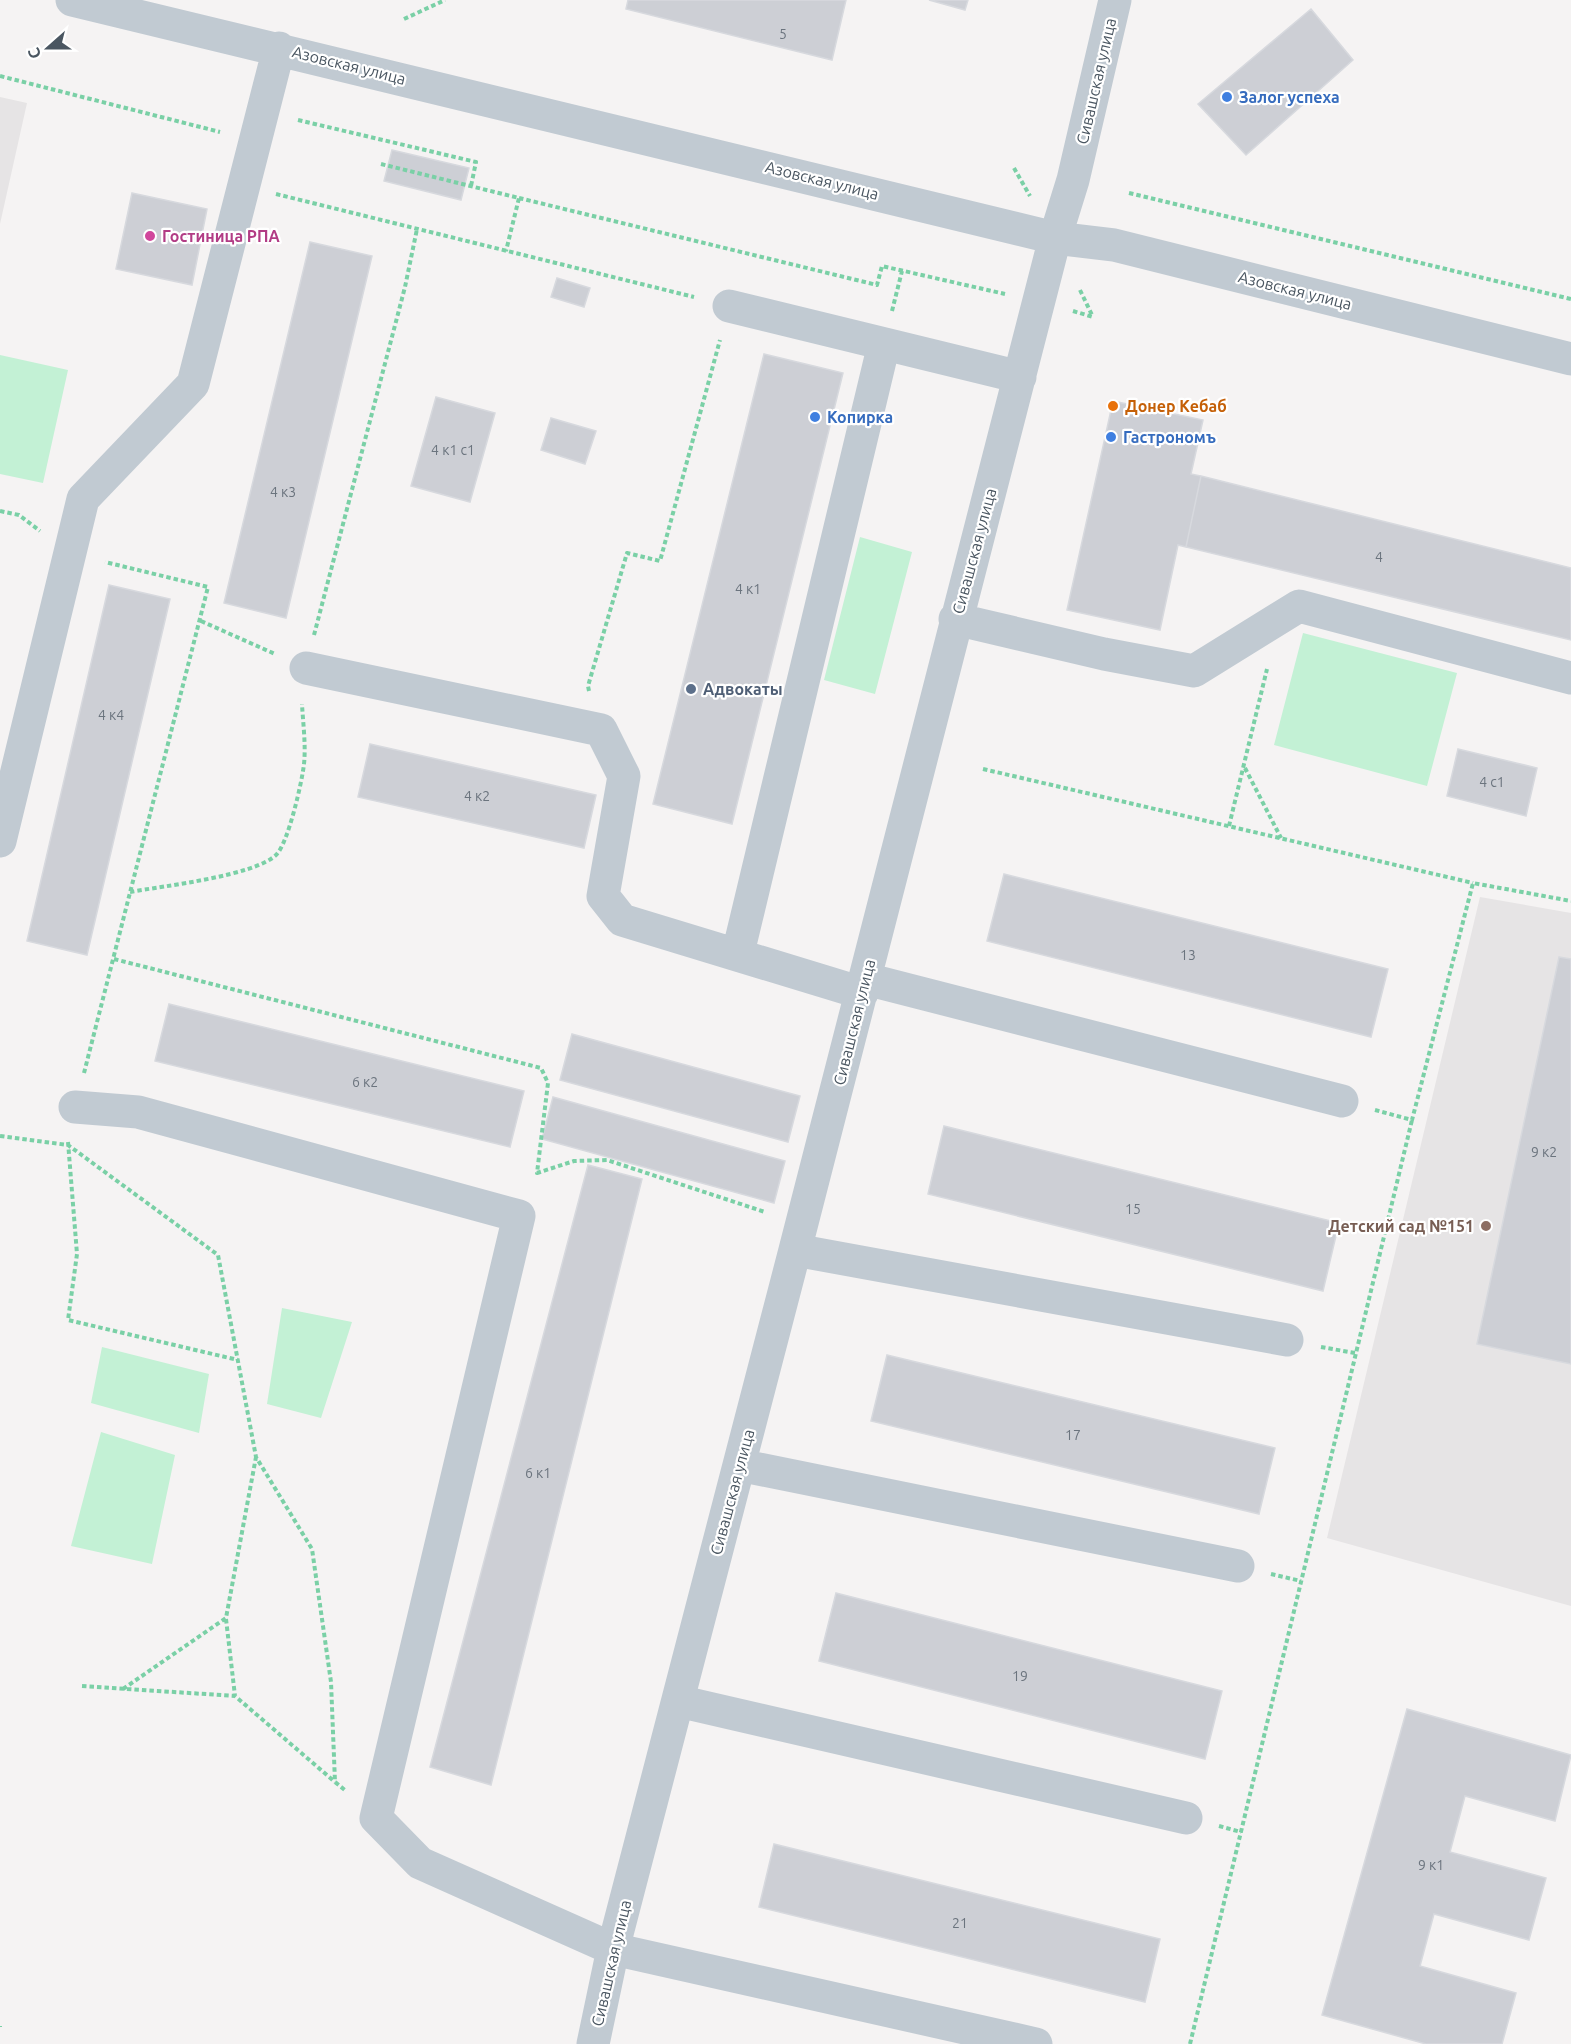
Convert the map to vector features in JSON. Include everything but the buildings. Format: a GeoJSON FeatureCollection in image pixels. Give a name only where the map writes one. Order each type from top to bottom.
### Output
{"type":"FeatureCollection","features":[{"type":"Feature","properties":{"kind":"street","name":"Азовская улица"},"geometry":{"type":"LineString","coordinates":[[72,0],[279,48],[1055,238],[1114,245],[1570,357]]}},
{"type":"Feature","properties":{"kind":"street","name":"Сивашская улица"},"geometry":{"type":"LineString","coordinates":[[593,2044],[613,1949],[864,986],[1055,238],[1073,180],[1115,0]]}},
{"type":"Feature","properties":{"kind":"street"},"geometry":{"type":"LineString","coordinates":[[0,841],[83,499],[193,384],[279,48]]}},
{"type":"Feature","properties":{"kind":"street"},"geometry":{"type":"LineString","coordinates":[[729,306],[1020,377]]}},
{"type":"Feature","properties":{"kind":"street"},"geometry":{"type":"LineString","coordinates":[[738,953],[884,344]]}},
{"type":"Feature","properties":{"kind":"street"},"geometry":{"type":"LineString","coordinates":[[956,619],[1104,654],[1194,671],[1299,606],[1571,678]]}},
{"type":"Feature","properties":{"kind":"street"},"geometry":{"type":"LineString","coordinates":[[306,668],[601,730],[624,776],[603,896],[622,920],[864,986],[1342,1101]]}},
{"type":"Feature","properties":{"kind":"street"},"geometry":{"type":"LineString","coordinates":[[75,1107],[138,1112],[519,1216],[376,1818],[420,1863],[613,1949],[1036,2044]]}},
{"type":"Feature","properties":{"kind":"street"},"geometry":{"type":"LineString","coordinates":[[795,1250],[1287,1341]]}},
{"type":"Feature","properties":{"kind":"street"},"geometry":{"type":"LineString","coordinates":[[739,1465],[1238,1566]]}},
{"type":"Feature","properties":{"kind":"street"},"geometry":{"type":"LineString","coordinates":[[678,1701],[1186,1818]]}},
{"type":"Feature","properties":{"kind":"path"},"geometry":{"type":"LineString","coordinates":[[404,19],[445,0]]}},
{"type":"Feature","properties":{"kind":"path"},"geometry":{"type":"LineString","coordinates":[[0,76],[258,126],[476,162],[471,186]]}},
{"type":"Feature","properties":{"kind":"path"},"geometry":{"type":"LineString","coordinates":[[381,164],[877,285],[882,266],[988,291]]}},
{"type":"Feature","properties":{"kind":"path"},"geometry":{"type":"LineString","coordinates":[[244,186],[729,306],[660,561],[627,554],[588,686],[601,730]]}},
{"type":"Feature","properties":{"kind":"path"},"geometry":{"type":"LineString","coordinates":[[1129,193],[1571,299]]}},
{"type":"Feature","properties":{"kind":"path"},"geometry":{"type":"LineString","coordinates":[[506,251],[519,198]]}},
{"type":"Feature","properties":{"kind":"path"},"geometry":{"type":"LineString","coordinates":[[130,892],[263,864],[278,854],[290,824],[304,763],[302,690],[306,668],[405,287],[417,229]]}},
{"type":"Feature","properties":{"kind":"path"},"geometry":{"type":"LineString","coordinates":[[70,553],[208,587],[75,1107],[68,1145],[77,1254],[68,1320],[238,1360]]}},
{"type":"Feature","properties":{"kind":"path"},"geometry":{"type":"LineString","coordinates":[[1229,826],[1279,619]]}},
{"type":"Feature","properties":{"kind":"path"},"geometry":{"type":"LineString","coordinates":[[201,621],[306,668]]}},
{"type":"Feature","properties":{"kind":"path"},"geometry":{"type":"LineString","coordinates":[[1244,767],[1281,838]]}},
{"type":"Feature","properties":{"kind":"path"},"geometry":{"type":"LineString","coordinates":[[983,769],[1473,883],[1571,901]]}},
{"type":"Feature","properties":{"kind":"path"},"geometry":{"type":"LineString","coordinates":[[1190,2044],[1412,1120],[1473,883]]}},
{"type":"Feature","properties":{"kind":"path"},"geometry":{"type":"LineString","coordinates":[[114,959],[541,1068],[548,1083],[537,1173],[574,1161],[607,1160],[765,1212]]}},
{"type":"Feature","properties":{"kind":"path"},"geometry":{"type":"LineString","coordinates":[[1342,1101],[1412,1120]]}},
{"type":"Feature","properties":{"kind":"path"},"geometry":{"type":"LineString","coordinates":[[0,1136],[68,1145],[218,1255],[256,1456],[312,1549],[331,1682],[335,1782]]}},
{"type":"Feature","properties":{"kind":"path"},"geometry":{"type":"LineString","coordinates":[[235,1696],[226,1618],[256,1456]]}},
{"type":"Feature","properties":{"kind":"path"},"geometry":{"type":"LineString","coordinates":[[123,1689],[226,1618]]}},
{"type":"Feature","properties":{"kind":"path"},"geometry":{"type":"LineString","coordinates":[[82,1686],[235,1696],[376,1818]]}},
{"type":"Feature","properties":{"kind":"shaded area"},"geometry":{"type":"Polygon","coordinates":[[[0,97],[27,103],[0,224],[0,97]]]}},
{"type":"Feature","properties":{"kind":"shaded area","name":"Детский сад №151"},"geometry":{"type":"Polygon","coordinates":[[[1480,897],[1571,913],[1571,1606],[1327,1538],[1480,897]]]}},
{"type":"Feature","properties":{"kind":"green space"},"geometry":{"type":"Polygon","coordinates":[[[0,355],[68,370],[43,483],[0,474],[0,355]]]}},
{"type":"Feature","properties":{"kind":"green space"},"geometry":{"type":"Polygon","coordinates":[[[860,537],[912,552],[875,694],[824,680],[860,537]]]}},
{"type":"Feature","properties":{"kind":"green space"},"geometry":{"type":"Polygon","coordinates":[[[1303,633],[1457,673],[1427,786],[1274,745],[1303,633]]]}},
{"type":"Feature","properties":{"kind":"green space"},"geometry":{"type":"Polygon","coordinates":[[[282,1308],[352,1322],[321,1418],[267,1404],[282,1308]]]}},
{"type":"Feature","properties":{"kind":"green space"},"geometry":{"type":"Polygon","coordinates":[[[102,1347],[209,1374],[199,1433],[91,1403],[102,1347]]]}},
{"type":"Feature","properties":{"kind":"green space"},"geometry":{"type":"Polygon","coordinates":[[[101,1432],[175,1455],[152,1564],[71,1546],[101,1432]]]}},
{"type":"Feature","properties":{"kind":"place","name":"Залог успеха"},"geometry":{"type":"Point","coordinates":[1227,97]}},
{"type":"Feature","properties":{"kind":"place","name":"Гостиница РПА"},"geometry":{"type":"Point","coordinates":[150,236]}},
{"type":"Feature","properties":{"kind":"place","name":"Донер Кебаб"},"geometry":{"type":"Point","coordinates":[1113,406]}},
{"type":"Feature","properties":{"kind":"place","name":"Копирка"},"geometry":{"type":"Point","coordinates":[815,417]}},
{"type":"Feature","properties":{"kind":"place","name":"Гастрономъ"},"geometry":{"type":"Point","coordinates":[1111,437]}},
{"type":"Feature","properties":{"kind":"place","name":"Адвокаты"},"geometry":{"type":"Point","coordinates":[691,689]}},
{"type":"Feature","properties":{"kind":"place","name":"Детский сад №151"},"geometry":{"type":"Point","coordinates":[1486,1226]}}]}
